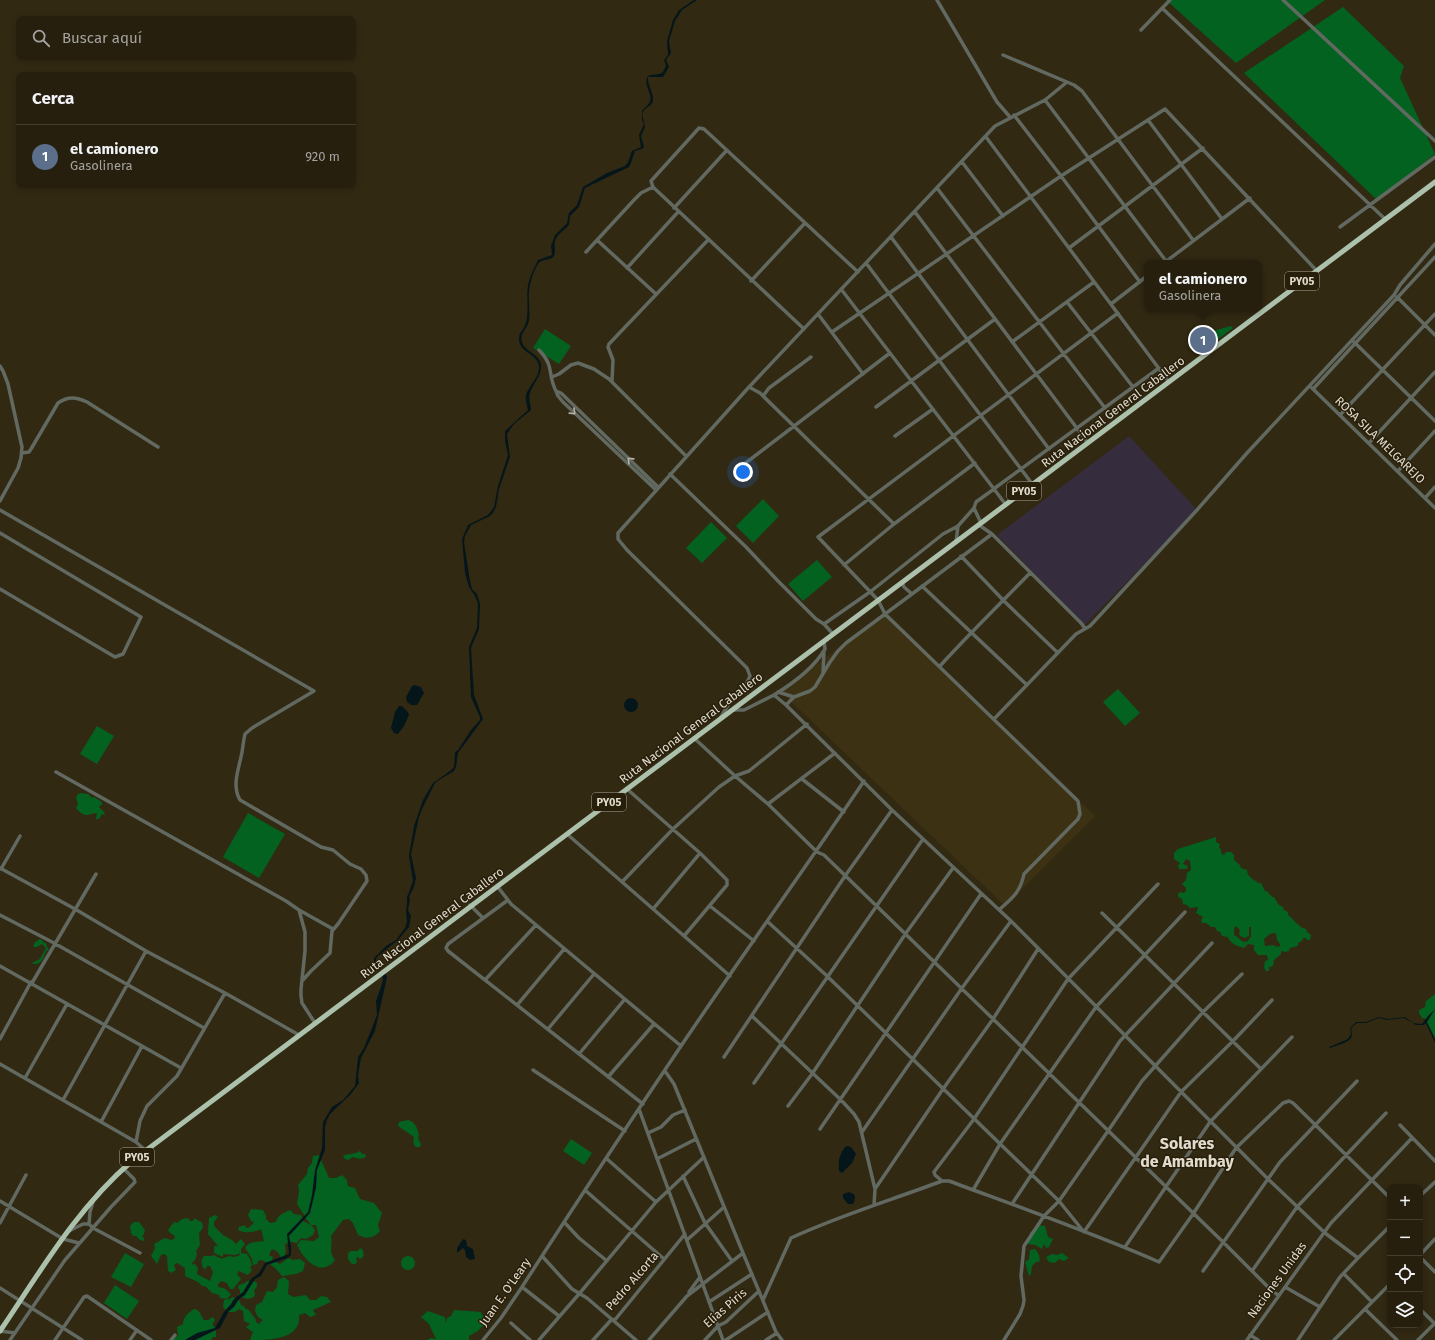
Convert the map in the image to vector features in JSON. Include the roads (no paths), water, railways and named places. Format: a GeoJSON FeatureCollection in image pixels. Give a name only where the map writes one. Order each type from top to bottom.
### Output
{"type":"FeatureCollection","features":[{"type":"Feature","properties":{"kind":"highway","name":"Ruta Nacional General Caballero"},"geometry":{"type":"LineString","coordinates":[[1262,311],[1435,182]]}},
{"type":"Feature","properties":{"kind":"highway","name":"Ruta Nacional General Caballero"},"geometry":{"type":"LineString","coordinates":[[0,1331],[63,1238],[93,1199],[123,1168],[720,718],[1088,444],[1261,312]]}},
{"type":"Feature","properties":{"kind":"street"},"geometry":{"type":"LineString","coordinates":[[937,0],[997,102],[1012,116],[1061,176],[1140,282]]}},
{"type":"Feature","properties":{"kind":"street"},"geometry":{"type":"LineString","coordinates":[[1141,30],[1170,0]]}},
{"type":"Feature","properties":{"kind":"street"},"geometry":{"type":"LineString","coordinates":[[1283,0],[1435,141]]}},
{"type":"Feature","properties":{"kind":"street"},"geometry":{"type":"LineString","coordinates":[[1162,8],[1385,219]]}},
{"type":"Feature","properties":{"kind":"street"},"geometry":{"type":"LineString","coordinates":[[1003,55],[1067,82],[1082,91],[1193,240]]}},
{"type":"Feature","properties":{"kind":"street"},"geometry":{"type":"LineString","coordinates":[[720,718],[731,700],[745,687],[750,676],[747,668],[627,550],[618,539],[618,533],[749,387],[995,126],[1045,100],[1067,82]]}},
{"type":"Feature","properties":{"kind":"street"},"geometry":{"type":"LineString","coordinates":[[1045,100],[1164,260]]}},
{"type":"Feature","properties":{"kind":"street"},"geometry":{"type":"LineString","coordinates":[[832,332],[1088,158],[1165,110],[1203,148],[1316,270]]}},
{"type":"Feature","properties":{"kind":"street"},"geometry":{"type":"LineString","coordinates":[[1148,120],[1222,220]]}},
{"type":"Feature","properties":{"kind":"street"},"geometry":{"type":"LineString","coordinates":[[804,329],[653,187],[651,181],[699,128],[704,129],[858,272]]}},
{"type":"Feature","properties":{"kind":"street"},"geometry":{"type":"LineString","coordinates":[[986,137],[1169,382]]}},
{"type":"Feature","properties":{"kind":"street"},"geometry":{"type":"LineString","coordinates":[[1069,248],[1203,148]]}},
{"type":"Feature","properties":{"kind":"street"},"geometry":{"type":"LineString","coordinates":[[674,208],[727,150]]}},
{"type":"Feature","properties":{"kind":"street"},"geometry":{"type":"LineString","coordinates":[[1340,228],[1435,157]]}},
{"type":"Feature","properties":{"kind":"street"},"geometry":{"type":"LineString","coordinates":[[962,162],[1003,216]]}},
{"type":"Feature","properties":{"kind":"street"},"geometry":{"type":"LineString","coordinates":[[586,252],[641,193],[653,187]]}},
{"type":"Feature","properties":{"kind":"street"},"geometry":{"type":"LineString","coordinates":[[937,188],[1104,408]]}},
{"type":"Feature","properties":{"kind":"street"},"geometry":{"type":"LineString","coordinates":[[1168,260],[1250,198]]}},
{"type":"Feature","properties":{"kind":"street"},"geometry":{"type":"LineString","coordinates":[[627,268],[678,212]]}},
{"type":"Feature","properties":{"kind":"street"},"geometry":{"type":"LineString","coordinates":[[915,212],[1088,444]]}},
{"type":"Feature","properties":{"kind":"street"},"geometry":{"type":"LineString","coordinates":[[751,280],[805,223]]}},
{"type":"Feature","properties":{"kind":"street"},"geometry":{"type":"LineString","coordinates":[[891,236],[1049,449]]}},
{"type":"Feature","properties":{"kind":"street"},"geometry":{"type":"LineString","coordinates":[[597,240],[656,294]]}},
{"type":"Feature","properties":{"kind":"street"},"geometry":{"type":"LineString","coordinates":[[612,381],[613,360],[608,347],[609,344],[708,240]]}},
{"type":"Feature","properties":{"kind":"street"},"geometry":{"type":"LineString","coordinates":[[1396,297],[1400,285],[1435,244]]}},
{"type":"Feature","properties":{"kind":"street"},"geometry":{"type":"LineString","coordinates":[[994,719],[1076,634],[1090,626],[1197,510],[1247,453],[1312,387],[1435,257]]}},
{"type":"Feature","properties":{"kind":"street"},"geometry":{"type":"LineString","coordinates":[[866,263],[1032,485]]}},
{"type":"Feature","properties":{"kind":"street"},"geometry":{"type":"LineString","coordinates":[[1111,304],[1144,279]]}},
{"type":"Feature","properties":{"kind":"street"},"geometry":{"type":"LineString","coordinates":[[1012,342],[1094,282]]}},
{"type":"Feature","properties":{"kind":"street"},"geometry":{"type":"LineString","coordinates":[[841,289],[1006,505]]}},
{"type":"Feature","properties":{"kind":"street"},"geometry":{"type":"LineString","coordinates":[[1396,297],[1435,335]]}},
{"type":"Feature","properties":{"kind":"street"},"geometry":{"type":"LineString","coordinates":[[1067,302],[1133,387]]}},
{"type":"Feature","properties":{"kind":"street"},"geometry":{"type":"LineString","coordinates":[[999,910],[1018,892],[1024,874],[1078,819],[1080,814],[1078,802],[885,614],[878,600],[818,537],[920,460],[1009,396],[1118,313]]}},
{"type":"Feature","properties":{"kind":"street"},"geometry":{"type":"LineString","coordinates":[[818,314],[863,374]]}},
{"type":"Feature","properties":{"kind":"street"},"geometry":{"type":"LineString","coordinates":[[1340,414],[1435,314]]}},
{"type":"Feature","properties":{"kind":"street"},"geometry":{"type":"LineString","coordinates":[[876,407],[995,319]]}},
{"type":"Feature","properties":{"kind":"street"},"geometry":{"type":"LineString","coordinates":[[1354,342],[1435,421]]}},
{"type":"Feature","properties":{"kind":"street"},"geometry":{"type":"LineString","coordinates":[[538,350],[546,357],[556,391],[561,393],[657,489]]}},
{"type":"Feature","properties":{"kind":"street"},"geometry":{"type":"LineString","coordinates":[[744,465],[890,353]]}},
{"type":"Feature","properties":{"kind":"street"},"geometry":{"type":"LineString","coordinates":[[763,396],[769,388],[811,357]]}},
{"type":"Feature","properties":{"kind":"street"},"geometry":{"type":"LineString","coordinates":[[552,377],[578,363],[594,369],[612,381],[686,456]]}},
{"type":"Feature","properties":{"kind":"street"},"geometry":{"type":"LineString","coordinates":[[0,366],[8,384],[22,447],[18,468],[0,501]]}},
{"type":"Feature","properties":{"kind":"street"},"geometry":{"type":"LineString","coordinates":[[824,624],[870,592],[943,534],[958,526],[974,508],[976,502],[1159,368]]}},
{"type":"Feature","properties":{"kind":"street"},"geometry":{"type":"LineString","coordinates":[[1369,444],[1435,372]]}},
{"type":"Feature","properties":{"kind":"street"},"geometry":{"type":"LineString","coordinates":[[749,387],[763,396],[894,524]]}},
{"type":"Feature","properties":{"kind":"street","name":"ROSA SILA MELGAREJO"},"geometry":{"type":"LineString","coordinates":[[1312,387],[1435,508]]}},
{"type":"Feature","properties":{"kind":"street"},"geometry":{"type":"LineString","coordinates":[[22,453],[29,452],[58,403],[65,398],[74,397],[87,402],[158,447]]}},
{"type":"Feature","properties":{"kind":"street"},"geometry":{"type":"LineString","coordinates":[[895,436],[933,409]]}},
{"type":"Feature","properties":{"kind":"street"},"geometry":{"type":"LineString","coordinates":[[1398,471],[1435,431]]}},
{"type":"Feature","properties":{"kind":"street"},"geometry":{"type":"LineString","coordinates":[[844,565],[894,524],[975,463]]}},
{"type":"Feature","properties":{"kind":"street"},"geometry":{"type":"LineString","coordinates":[[670,474],[746,547],[816,619],[824,624],[834,634]]}},
{"type":"Feature","properties":{"kind":"street"},"geometry":{"type":"LineString","coordinates":[[1425,498],[1435,488]]}},
{"type":"Feature","properties":{"kind":"street"},"geometry":{"type":"LineString","coordinates":[[974,508],[980,524],[992,534],[1082,624],[1085,629]]}},
{"type":"Feature","properties":{"kind":"street"},"geometry":{"type":"LineString","coordinates":[[0,510],[314,691],[252,728],[245,734],[237,776],[236,792],[240,800],[321,847],[333,850],[350,864],[361,868],[366,875],[367,881],[332,931],[330,953],[310,971],[302,981]]}},
{"type":"Feature","properties":{"kind":"street"},"geometry":{"type":"LineString","coordinates":[[956,542],[958,526]]}},
{"type":"Feature","properties":{"kind":"street"},"geometry":{"type":"LineString","coordinates":[[0,533],[141,617],[123,654],[115,657],[0,589]]}},
{"type":"Feature","properties":{"kind":"street"},"geometry":{"type":"LineString","coordinates":[[786,705],[794,697],[815,687],[838,651],[846,643],[992,534]]}},
{"type":"Feature","properties":{"kind":"street"},"geometry":{"type":"LineString","coordinates":[[961,556],[1004,601],[1058,653]]}},
{"type":"Feature","properties":{"kind":"street"},"geometry":{"type":"LineString","coordinates":[[940,666],[971,632],[1004,601],[1030,573]]}},
{"type":"Feature","properties":{"kind":"street"},"geometry":{"type":"LineString","coordinates":[[902,582],[904,587],[912,594]]}},
{"type":"Feature","properties":{"kind":"street"},"geometry":{"type":"LineString","coordinates":[[922,586],[1027,685]]}},
{"type":"Feature","properties":{"kind":"street"},"geometry":{"type":"LineString","coordinates":[[823,674],[824,641]]}},
{"type":"Feature","properties":{"kind":"street"},"geometry":{"type":"LineString","coordinates":[[732,710],[744,710],[774,695],[799,677],[812,665],[824,650]]}},
{"type":"Feature","properties":{"kind":"street"},"geometry":{"type":"LineString","coordinates":[[778,692],[794,697]]}},
{"type":"Feature","properties":{"kind":"street"},"geometry":{"type":"LineString","coordinates":[[774,695],[807,724],[922,839],[999,910],[1297,1208],[1325,1233],[1358,1258]]}},
{"type":"Feature","properties":{"kind":"street"},"geometry":{"type":"LineString","coordinates":[[622,882],[673,829],[719,787],[735,776],[749,771],[807,724]]}},
{"type":"Feature","properties":{"kind":"street"},"geometry":{"type":"LineString","coordinates":[[694,738],[768,804],[817,852],[824,855],[906,933],[1272,1291],[1278,1295]]}},
{"type":"Feature","properties":{"kind":"street"},"geometry":{"type":"LineString","coordinates":[[768,804],[836,753]]}},
{"type":"Feature","properties":{"kind":"street"},"geometry":{"type":"LineString","coordinates":[[56,772],[333,929]]}},
{"type":"Feature","properties":{"kind":"street"},"geometry":{"type":"LineString","coordinates":[[802,779],[844,812]]}},
{"type":"Feature","properties":{"kind":"street","name":"Juan E. O'Leary"},"geometry":{"type":"LineString","coordinates":[[484,1340],[522,1287],[681,1046],[817,852],[864,781]]}},
{"type":"Feature","properties":{"kind":"street"},"geometry":{"type":"LineString","coordinates":[[627,789],[700,853],[727,880],[727,885],[684,936]]}},
{"type":"Feature","properties":{"kind":"street"},"geometry":{"type":"LineString","coordinates":[[724,1057],[845,876],[892,810]]}},
{"type":"Feature","properties":{"kind":"street"},"geometry":{"type":"LineString","coordinates":[[567,834],[730,976]]}},
{"type":"Feature","properties":{"kind":"street"},"geometry":{"type":"LineString","coordinates":[[20,836],[0,869],[75,909],[146,951],[225,993],[299,1035]]}},
{"type":"Feature","properties":{"kind":"street"},"geometry":{"type":"LineString","coordinates":[[754,1083],[922,839]]}},
{"type":"Feature","properties":{"kind":"street"},"geometry":{"type":"LineString","coordinates":[[653,909],[700,853]]}},
{"type":"Feature","properties":{"kind":"street"},"geometry":{"type":"LineString","coordinates":[[788,1106],[812,1074],[906,933],[953,868]]}},
{"type":"Feature","properties":{"kind":"street"},"geometry":{"type":"LineString","coordinates":[[0,1039],[31,982],[96,874]]}},
{"type":"Feature","properties":{"kind":"street"},"geometry":{"type":"LineString","coordinates":[[942,1181],[935,1175],[934,1172],[974,1119],[1068,979],[1158,884]]}},
{"type":"Feature","properties":{"kind":"street"},"geometry":{"type":"LineString","coordinates":[[497,886],[508,900],[536,925],[681,1046]]}},
{"type":"Feature","properties":{"kind":"street"},"geometry":{"type":"LineString","coordinates":[[820,1129],[981,894]]}},
{"type":"Feature","properties":{"kind":"street"},"geometry":{"type":"LineString","coordinates":[[508,900],[448,944],[446,948],[643,1104]]}},
{"type":"Feature","properties":{"kind":"street"},"geometry":{"type":"LineString","coordinates":[[470,906],[483,918]]}},
{"type":"Feature","properties":{"kind":"street"},"geometry":{"type":"LineString","coordinates":[[710,906],[754,941]]}},
{"type":"Feature","properties":{"kind":"street"},"geometry":{"type":"LineString","coordinates":[[298,910],[305,932],[301,989],[302,1003],[315,1023]]}},
{"type":"Feature","properties":{"kind":"street"},"geometry":{"type":"LineString","coordinates":[[973,1190],[1000,1144],[1096,1007],[1185,912]]}},
{"type":"Feature","properties":{"kind":"street"},"geometry":{"type":"LineString","coordinates":[[1102,913],[1261,1069]]}},
{"type":"Feature","properties":{"kind":"street"},"geometry":{"type":"LineString","coordinates":[[0,915],[54,943],[204,1028]]}},
{"type":"Feature","properties":{"kind":"street"},"geometry":{"type":"LineString","coordinates":[[768,922],[827,976],[1059,1201],[1084,1232]]}},
{"type":"Feature","properties":{"kind":"street"},"geometry":{"type":"LineString","coordinates":[[862,1132],[962,988],[1011,922]]}},
{"type":"Feature","properties":{"kind":"street"},"geometry":{"type":"LineString","coordinates":[[485,980],[536,925]]}},
{"type":"Feature","properties":{"kind":"street"},"geometry":{"type":"LineString","coordinates":[[1012,1204],[1120,1041],[1212,943]]}},
{"type":"Feature","properties":{"kind":"street"},"geometry":{"type":"LineString","coordinates":[[517,1005],[564,948]]}},
{"type":"Feature","properties":{"kind":"street"},"geometry":{"type":"LineString","coordinates":[[876,1189],[943,1089],[993,1019],[1038,949]]}},
{"type":"Feature","properties":{"kind":"street"},"geometry":{"type":"LineString","coordinates":[[63,1100],[146,951]]}},
{"type":"Feature","properties":{"kind":"street"},"geometry":{"type":"LineString","coordinates":[[0,966],[31,982],[181,1068]]}},
{"type":"Feature","properties":{"kind":"street"},"geometry":{"type":"LineString","coordinates":[[548,1029],[594,974]]}},
{"type":"Feature","properties":{"kind":"street"},"geometry":{"type":"LineString","coordinates":[[1004,1340],[1020,1314],[1023,1306],[1024,1300],[1021,1276],[1024,1246],[1044,1216],[1059,1201],[1154,1066],[1203,1012],[1242,974]]}},
{"type":"Feature","properties":{"kind":"street"},"geometry":{"type":"LineString","coordinates":[[136,1142],[140,1121],[147,1106],[177,1076],[225,993]]}},
{"type":"Feature","properties":{"kind":"street"},"geometry":{"type":"LineString","coordinates":[[579,1054],[625,999]]}},
{"type":"Feature","properties":{"kind":"street"},"geometry":{"type":"LineString","coordinates":[[1084,1232],[1181,1092],[1272,1000]]}},
{"type":"Feature","properties":{"kind":"street"},"geometry":{"type":"LineString","coordinates":[[25,1078],[67,1004]]}},
{"type":"Feature","properties":{"kind":"street"},"geometry":{"type":"LineString","coordinates":[[752,1016],[854,1114],[859,1122],[862,1132],[876,1189],[874,1205]]}},
{"type":"Feature","properties":{"kind":"street"},"geometry":{"type":"LineString","coordinates":[[608,1077],[654,1024]]}},
{"type":"Feature","properties":{"kind":"street"},"geometry":{"type":"LineString","coordinates":[[1125,1247],[1210,1122],[1292,1037]]}},
{"type":"Feature","properties":{"kind":"street"},"geometry":{"type":"LineString","coordinates":[[101,1122],[142,1046]]}},
{"type":"Feature","properties":{"kind":"street"},"geometry":{"type":"LineString","coordinates":[[0,1064],[136,1142],[146,1151]]}},
{"type":"Feature","properties":{"kind":"street"},"geometry":{"type":"LineString","coordinates":[[533,1070],[625,1131]]}},
{"type":"Feature","properties":{"kind":"street"},"geometry":{"type":"LineString","coordinates":[[665,1071],[674,1084],[759,1291],[777,1333],[782,1340]]}},
{"type":"Feature","properties":{"kind":"street"},"geometry":{"type":"LineString","coordinates":[[1203,1271],[1267,1178],[1280,1162],[1358,1081]]}},
{"type":"Feature","properties":{"kind":"street"},"geometry":{"type":"LineString","coordinates":[[763,1300],[791,1238],[874,1205],[896,1199],[942,1181],[948,1181],[1012,1204],[1125,1247],[1159,1262],[1193,1214],[1236,1148],[1283,1103],[1289,1101],[1293,1103],[1387,1195]]}},
{"type":"Feature","properties":{"kind":"street"},"geometry":{"type":"LineString","coordinates":[[639,1109],[723,1340]]}},
{"type":"Feature","properties":{"kind":"street"},"geometry":{"type":"LineString","coordinates":[[648,1134],[661,1127],[673,1116],[685,1110]]}},
{"type":"Feature","properties":{"kind":"street"},"geometry":{"type":"LineString","coordinates":[[1252,1271],[1297,1208],[1386,1113]]}},
{"type":"Feature","properties":{"kind":"street"},"geometry":{"type":"LineString","coordinates":[[1400,1125],[1435,1161]]}},
{"type":"Feature","properties":{"kind":"street","name":"Naciones Unidas"},"geometry":{"type":"LineString","coordinates":[[1247,1340],[1331,1223],[1412,1138]]}},
{"type":"Feature","properties":{"kind":"street"},"geometry":{"type":"LineString","coordinates":[[657,1159],[696,1139]]}},
{"type":"Feature","properties":{"kind":"street"},"geometry":{"type":"LineString","coordinates":[[539,1340],[656,1202],[704,1157]]}},
{"type":"Feature","properties":{"kind":"street"},"geometry":{"type":"LineString","coordinates":[[607,1159],[656,1202]]}},
{"type":"Feature","properties":{"kind":"street"},"geometry":{"type":"LineString","coordinates":[[10,1340],[65,1260],[92,1228],[135,1182],[123,1168]]}},
{"type":"Feature","properties":{"kind":"street"},"geometry":{"type":"LineString","coordinates":[[0,1224],[26,1175]]}},
{"type":"Feature","properties":{"kind":"street"},"geometry":{"type":"LineString","coordinates":[[683,1176],[704,1224],[732,1261]]}},
{"type":"Feature","properties":{"kind":"street"},"geometry":{"type":"LineString","coordinates":[[1423,1193],[1435,1182]]}},
{"type":"Feature","properties":{"kind":"street"},"geometry":{"type":"LineString","coordinates":[[586,1191],[664,1259]]}},
{"type":"Feature","properties":{"kind":"street"},"geometry":{"type":"LineString","coordinates":[[93,1199],[88,1218],[89,1224],[92,1228],[140,1253]]}},
{"type":"Feature","properties":{"kind":"street"},"geometry":{"type":"LineString","coordinates":[[0,1201],[63,1238],[79,1243]]}},
{"type":"Feature","properties":{"kind":"street"},"geometry":{"type":"LineString","coordinates":[[687,1240],[724,1207]]}},
{"type":"Feature","properties":{"kind":"street"},"geometry":{"type":"LineString","coordinates":[[564,1222],[579,1238],[607,1261]]}},
{"type":"Feature","properties":{"kind":"street"},"geometry":{"type":"LineString","coordinates":[[68,1232],[77,1227],[89,1224]]}},
{"type":"Feature","properties":{"kind":"street"},"geometry":{"type":"LineString","coordinates":[[1298,1340],[1344,1274],[1387,1230]]}},
{"type":"Feature","properties":{"kind":"street","name":"Pedro Alcorta"},"geometry":{"type":"LineString","coordinates":[[593,1340],[612,1319],[614,1320],[685,1234]]}},
{"type":"Feature","properties":{"kind":"street"},"geometry":{"type":"LineString","coordinates":[[1423,1253],[1435,1239]]}},
{"type":"Feature","properties":{"kind":"street"},"geometry":{"type":"LineString","coordinates":[[687,1296],[743,1253]]}},
{"type":"Feature","properties":{"kind":"street"},"geometry":{"type":"LineString","coordinates":[[542,1256],[572,1289],[587,1298],[636,1340]]}},
{"type":"Feature","properties":{"kind":"street"},"geometry":{"type":"LineString","coordinates":[[1423,1259],[1435,1272]]}},
{"type":"Feature","properties":{"kind":"street"},"geometry":{"type":"LineString","coordinates":[[709,1302],[752,1274]]}},
{"type":"Feature","properties":{"kind":"street"},"geometry":{"type":"LineString","coordinates":[[1344,1274],[1372,1302]]}},
{"type":"Feature","properties":{"kind":"street"},"geometry":{"type":"LineString","coordinates":[[649,1340],[687,1296],[700,1277]]}},
{"type":"Feature","properties":{"kind":"street"},"geometry":{"type":"LineString","coordinates":[[522,1287],[559,1316]]}},
{"type":"Feature","properties":{"kind":"street"},"geometry":{"type":"LineString","coordinates":[[1285,1287],[1320,1307]]}},
{"type":"Feature","properties":{"kind":"street"},"geometry":{"type":"LineString","coordinates":[[1334,1340],[1387,1287]]}},
{"type":"Feature","properties":{"kind":"street"},"geometry":{"type":"LineString","coordinates":[[0,1288],[82,1340]]}},
{"type":"Feature","properties":{"kind":"street","name":"Elías Piris"},"geometry":{"type":"LineString","coordinates":[[705,1340],[718,1326],[726,1322],[759,1291]]}},
{"type":"Feature","properties":{"kind":"street"},"geometry":{"type":"LineString","coordinates":[[55,1340],[84,1297],[87,1296],[151,1340]]}},
{"type":"Feature","properties":{"kind":"street"},"geometry":{"type":"LineString","coordinates":[[1365,1309],[1397,1340]]}},
{"type":"Feature","properties":{"kind":"street"},"geometry":{"type":"LineString","coordinates":[[726,1340],[768,1312]]}},
{"type":"Feature","properties":{"kind":"street"},"geometry":{"type":"LineString","coordinates":[[1418,1340],[1435,1323],[1423,1312]]}},
{"type":"Feature","properties":{"kind":"street"},"geometry":{"type":"LineString","coordinates":[[511,1323],[527,1339]]}},
{"type":"Feature","properties":{"kind":"street"},"geometry":{"type":"LineString","coordinates":[[130,1340],[137,1330]]}},
{"type":"Feature","properties":{"kind":"street"},"geometry":{"type":"LineString","coordinates":[[0,1331],[15,1333]]}},
{"type":"Feature","properties":{"kind":"street"},"geometry":{"type":"LineString","coordinates":[[766,1340],[777,1333]]}},
{"type":"Feature","properties":{"kind":"street"},"geometry":{"type":"LineString","coordinates":[[171,1340],[175,1335]]}},
{"type":"Feature","properties":{"kind":"street"},"geometry":{"type":"LineString","coordinates":[[1250,1335],[1258,1340]]}},
{"type":"Feature","properties":{"kind":"street"},"geometry":{"type":"LineString","coordinates":[[1338,1336],[1342,1340]]}},
{"type":"Feature","properties":{"kind":"place","name":"el camionero"},"geometry":{"type":"Point","coordinates":[1203,340]}},
{"type":"Feature","properties":{"kind":"district","name":"Solares de Amambay"},"geometry":{"type":"Point","coordinates":[1187,1152]}}]}
